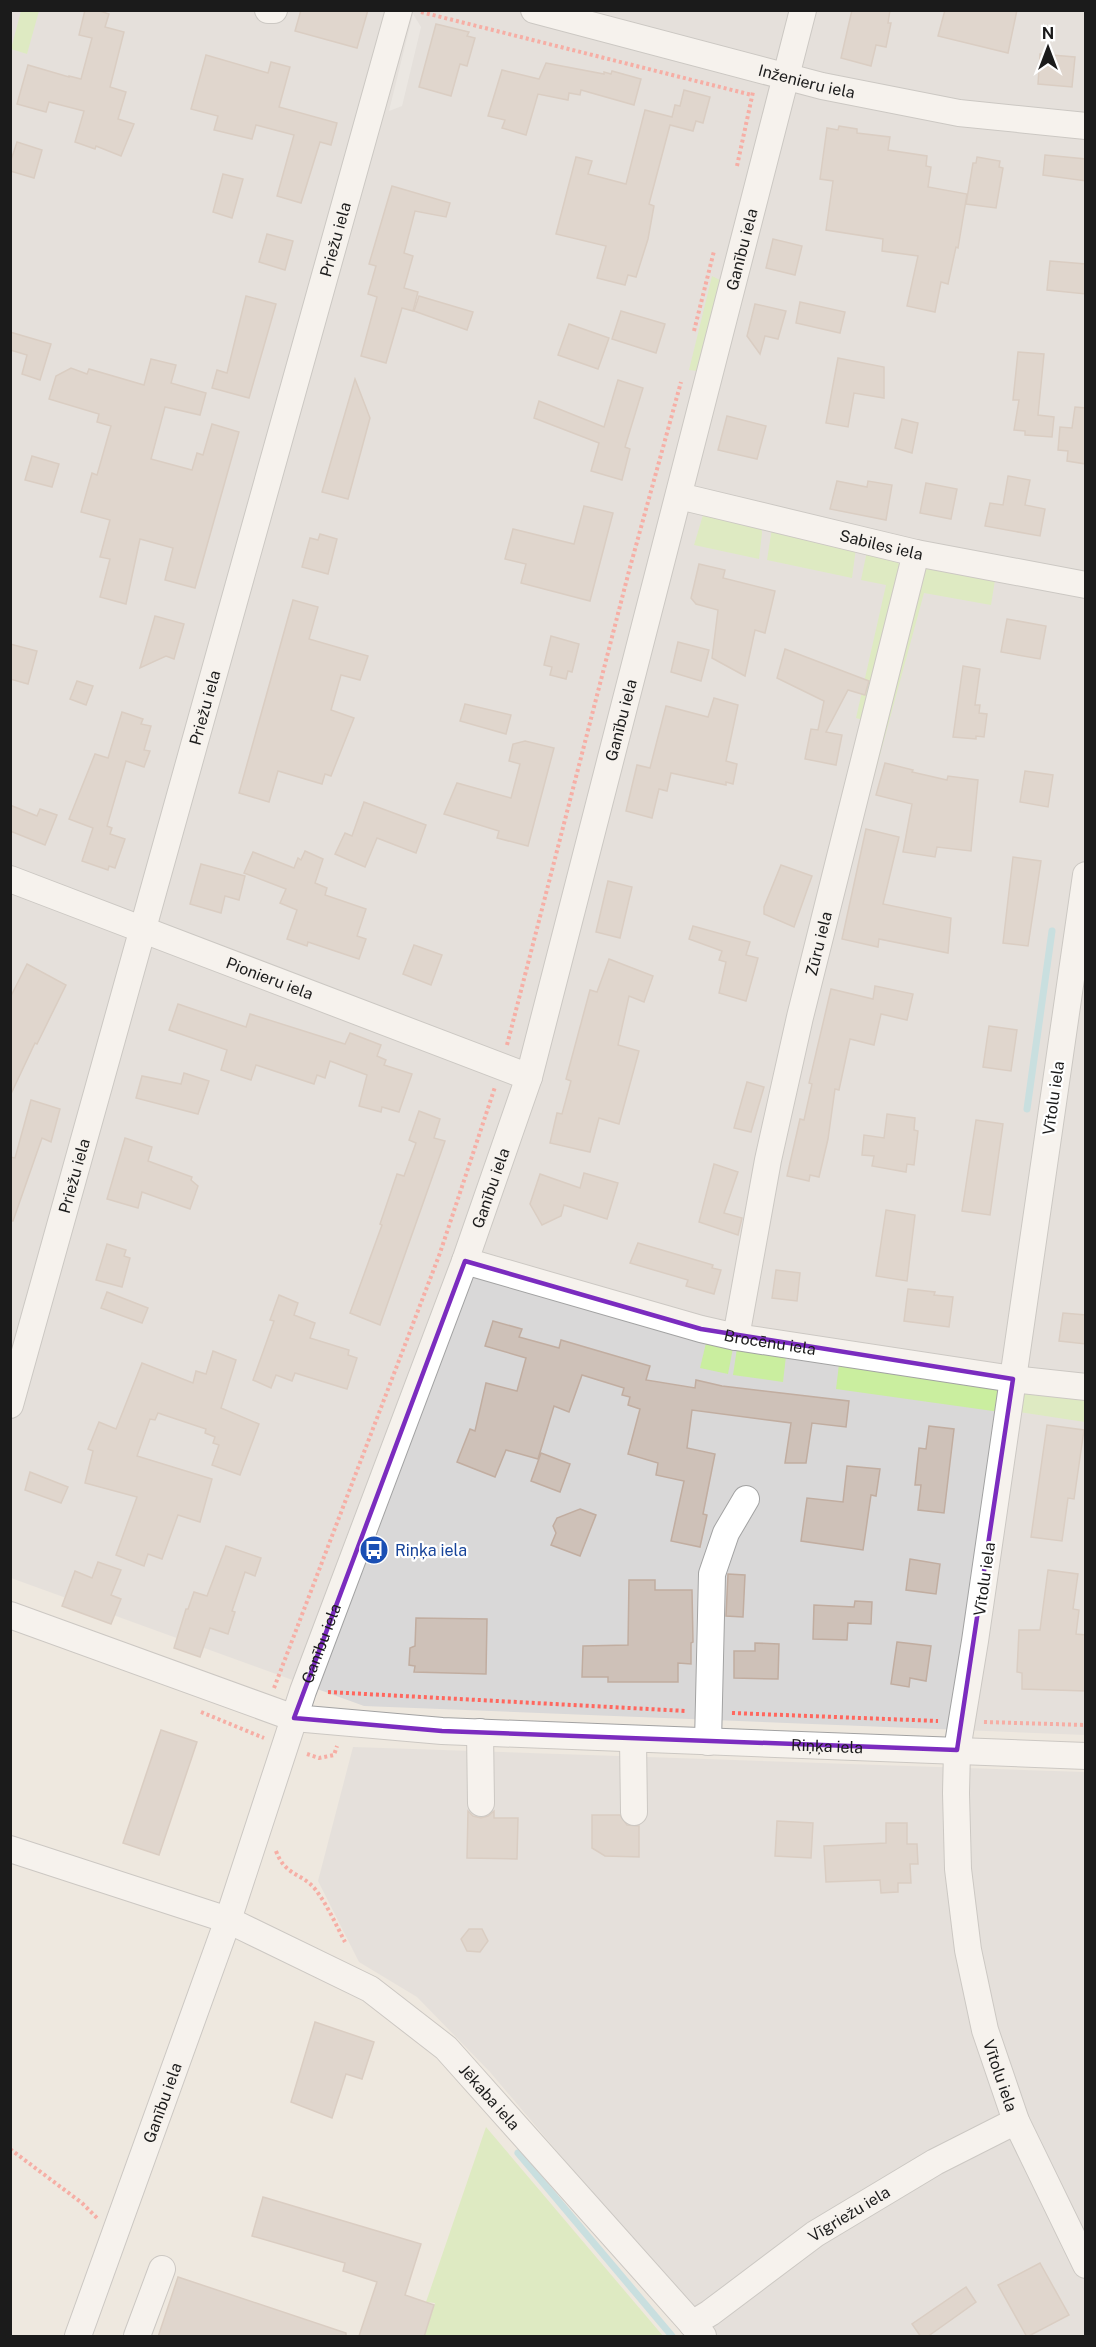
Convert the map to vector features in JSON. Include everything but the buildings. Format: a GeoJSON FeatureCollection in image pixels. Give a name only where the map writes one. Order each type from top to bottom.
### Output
{"type":"FeatureCollection","features":[{"type":"Feature","properties":{"kind":"street"},"geometry":{"type":"LineString","coordinates":[[268,10],[274,12],[274,10]]}},
{"type":"Feature","properties":{"kind":"street","name":"Priežu iela"},"geometry":{"type":"LineString","coordinates":[[10,1405],[399,10]]}},
{"type":"Feature","properties":{"kind":"street","name":"Inženieru iela"},"geometry":{"type":"LineString","coordinates":[[534,10],[822,86],[958,113],[1086,126]]}},
{"type":"Feature","properties":{"kind":"street","name":"Ganību iela"},"geometry":{"type":"LineString","coordinates":[[78,2337],[228,1920],[303,1691],[465,1261],[529,1077],[803,10]]}},
{"type":"Feature","properties":{"kind":"street","name":"Sabiles iela"},"geometry":{"type":"LineString","coordinates":[[679,496],[916,553],[1086,585]]}},
{"type":"Feature","properties":{"kind":"street","name":"Zūru iela"},"geometry":{"type":"LineString","coordinates":[[736,1337],[768,1160],[800,1017],[916,553]]}},
{"type":"Feature","properties":{"kind":"street","name":"Vītolu iela"},"geometry":{"type":"LineString","coordinates":[[1086,875],[975,1641],[957,1750],[956,1793],[958,1869],[968,1950],[985,2030],[1016,2121],[1086,2265]]}},
{"type":"Feature","properties":{"kind":"street","name":"Pionieru iela"},"geometry":{"type":"LineString","coordinates":[[10,879],[529,1077]]}},
{"type":"Feature","properties":{"kind":"street","name":"Brocēnu iela"},"geometry":{"type":"LineString","coordinates":[[465,1261],[736,1337],[1013,1379],[1086,1387]]}},
{"type":"Feature","properties":{"kind":"street"},"geometry":{"type":"LineString","coordinates":[[708,1742],[712,1574],[726,1533],[746,1499]]}},
{"type":"Feature","properties":{"kind":"street","name":"Riņķa iela"},"geometry":{"type":"LineString","coordinates":[[10,1615],[294,1718],[480,1732],[1086,1756]]}},
{"type":"Feature","properties":{"kind":"street"},"geometry":{"type":"LineString","coordinates":[[480,1732],[481,1803]]}},
{"type":"Feature","properties":{"kind":"street"},"geometry":{"type":"LineString","coordinates":[[633,1738],[634,1812]]}},
{"type":"Feature","properties":{"kind":"street","name":"Jēkaba iela"},"geometry":{"type":"LineString","coordinates":[[10,1849],[228,1920],[370,1989],[446,2048],[698,2330]]}},
{"type":"Feature","properties":{"kind":"street","name":"Vīgriežu iela"},"geometry":{"type":"LineString","coordinates":[[698,2330],[710,2313],[814,2234],[935,2162],[1016,2121]]}},
{"type":"Feature","properties":{"kind":"street"},"geometry":{"type":"LineString","coordinates":[[137,2337],[162,2269]]}},
{"type":"Feature","properties":{"kind":"path"},"geometry":{"type":"LineString","coordinates":[[415,10],[760,97]]}},
{"type":"Feature","properties":{"kind":"path"},"geometry":{"type":"LineString","coordinates":[[736,176],[737,158],[752,94]]}},
{"type":"Feature","properties":{"kind":"path"},"geometry":{"type":"LineString","coordinates":[[692,336],[715,248]]}},
{"type":"Feature","properties":{"kind":"path"},"geometry":{"type":"LineString","coordinates":[[355,1694],[274,1689],[440,1253],[501,1066],[629,571],[681,380]]}},
{"type":"Feature","properties":{"kind":"path"},"geometry":{"type":"LineString","coordinates":[[274,1845],[279,1860],[288,1870],[315,1888],[345,1942]]}},
{"type":"Feature","properties":{"kind":"path"},"geometry":{"type":"LineString","coordinates":[[10,2149],[82,2203],[114,2236]]}},
{"type":"Feature","properties":{"kind":"highlighted area"},"geometry":{"type":"Polygon","coordinates":[[[465,1261],[701,1329],[1013,1379],[957,1750],[442,1731],[294,1718],[465,1261]]]}},
{"type":"Feature","properties":{"kind":"shaded area"},"geometry":{"type":"Polygon","coordinates":[[[10,11],[1085,11],[1085,1735],[364,1706],[11,1578],[10,11]]]}},
{"type":"Feature","properties":{"kind":"shaded area"},"geometry":{"type":"Polygon","coordinates":[[[413,14],[421,27],[402,106],[389,111],[413,14]]]}},
{"type":"Feature","properties":{"kind":"shaded area"},"geometry":{"type":"Polygon","coordinates":[[[353,1747],[1085,1772],[1085,2336],[713,2336],[490,2072],[417,1997],[359,1962],[318,1881],[353,1747]]]}},
{"type":"Feature","properties":{"kind":"green space"},"geometry":{"type":"Polygon","coordinates":[[[21,11],[39,11],[27,54],[11,49],[21,11]]]}},
{"type":"Feature","properties":{"kind":"green space"},"geometry":{"type":"Polygon","coordinates":[[[712,276],[722,281],[703,369],[689,370],[712,276]]]}},
{"type":"Feature","properties":{"kind":"green space"},"geometry":{"type":"Polygon","coordinates":[[[703,515],[761,525],[759,559],[694,545],[703,515]]]}},
{"type":"Feature","properties":{"kind":"green space"},"geometry":{"type":"Polygon","coordinates":[[[772,528],[856,548],[852,578],[767,560],[772,528]]]}},
{"type":"Feature","properties":{"kind":"green space"},"geometry":{"type":"Polygon","coordinates":[[[867,551],[896,559],[902,570],[866,721],[856,718],[886,585],[861,580],[867,551]]]}},
{"type":"Feature","properties":{"kind":"green space"},"geometry":{"type":"Polygon","coordinates":[[[932,565],[995,580],[991,605],[924,593],[872,784],[869,779],[924,568],[932,565]]]}},
{"type":"Feature","properties":{"kind":"green space"},"geometry":{"type":"Polygon","coordinates":[[[706,1343],[733,1348],[728,1374],[700,1368],[706,1343]]]}},
{"type":"Feature","properties":{"kind":"green space"},"geometry":{"type":"Polygon","coordinates":[[[737,1348],[786,1356],[783,1382],[733,1375],[737,1348]]]}},
{"type":"Feature","properties":{"kind":"green space"},"geometry":{"type":"Polygon","coordinates":[[[839,1364],[1001,1388],[1000,1412],[836,1389],[839,1364]]]}},
{"type":"Feature","properties":{"kind":"green space"},"geometry":{"type":"Polygon","coordinates":[[[1028,1388],[1085,1395],[1085,1422],[1019,1412],[1021,1393],[1028,1388]]]}},
{"type":"Feature","properties":{"kind":"green space"},"geometry":{"type":"Polygon","coordinates":[[[486,2127],[663,2336],[412,2336],[427,2325],[435,2303],[426,2302],[486,2127]]]}},
{"type":"Feature","properties":{"kind":"waterway"},"geometry":{"type":"LineString","coordinates":[[1027,1109],[1052,931]]}},
{"type":"Feature","properties":{"kind":"waterway"},"geometry":{"type":"LineString","coordinates":[[518,2153],[672,2336]]}},
{"type":"Feature","properties":{"kind":"place","name":"Riņķa iela"},"geometry":{"type":"Point","coordinates":[374,1550]}}]}
